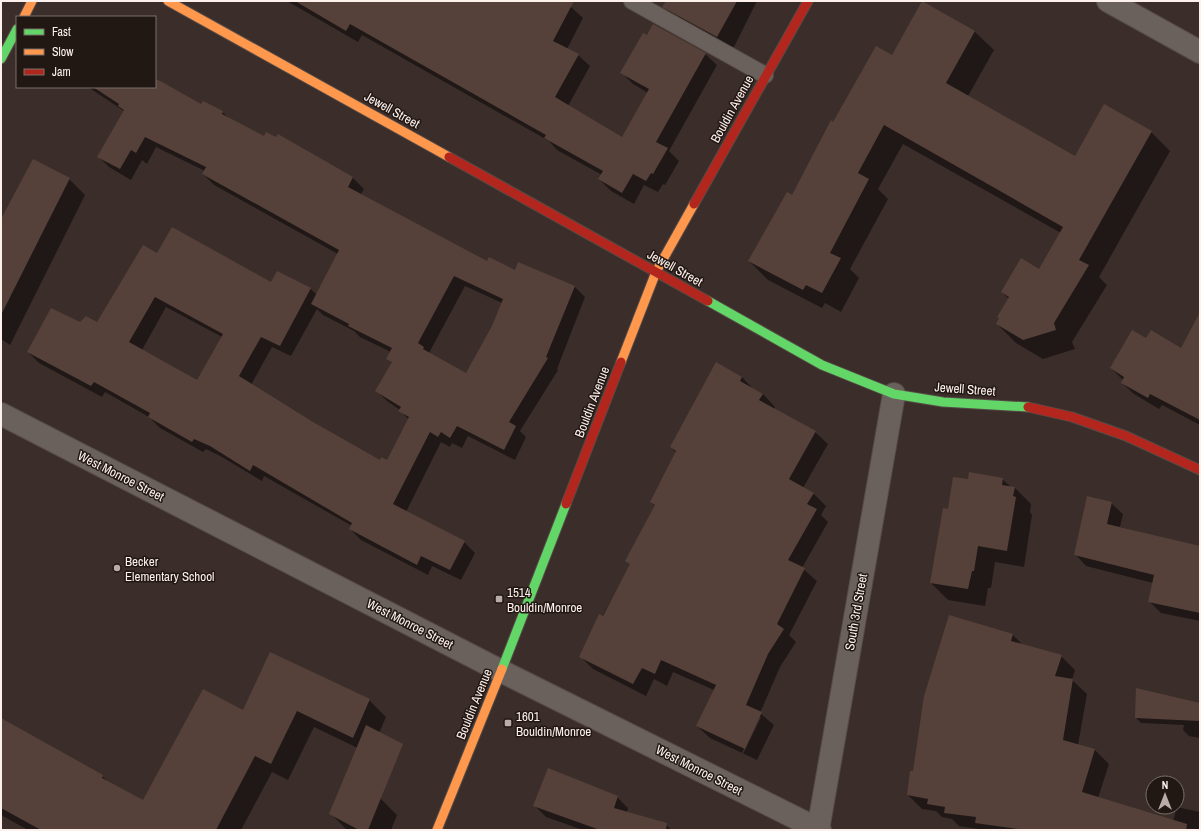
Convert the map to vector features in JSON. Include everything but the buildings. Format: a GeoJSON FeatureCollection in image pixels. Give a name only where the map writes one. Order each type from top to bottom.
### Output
{"type":"FeatureCollection","features":[{"type":"Feature","properties":{"kind":"street"},"geometry":{"type":"LineString","coordinates":[[24,16],[32,1]]}},
{"type":"Feature","properties":{"kind":"street","name":"Jewell Street"},"geometry":{"type":"LineString","coordinates":[[168,1],[822,365],[894,394],[943,402],[1024,406],[1072,417],[1126,436],[1200,470]]}},
{"type":"Feature","properties":{"kind":"street","name":"Bouldin Avenue"},"geometry":{"type":"LineString","coordinates":[[437,830],[501,671],[656,272],[808,1]]}},
{"type":"Feature","properties":{"kind":"street"},"geometry":{"type":"LineString","coordinates":[[1108,1],[1200,52]]}},
{"type":"Feature","properties":{"kind":"street"},"geometry":{"type":"LineString","coordinates":[[1,59],[16,31]]}},
{"type":"Feature","properties":{"kind":"street","name":"South 3rd Street"},"geometry":{"type":"LineString","coordinates":[[819,830],[894,394]]}},
{"type":"Feature","properties":{"kind":"street","name":"West Monroe Street"},"geometry":{"type":"LineString","coordinates":[[1,414],[501,671],[819,830]]}},
{"type":"Feature","properties":{"kind":"lane"},"geometry":{"type":"LineString","coordinates":[[632,1],[765,76]]}},
{"type":"Feature","properties":{"kind":"traffic: fast"},"geometry":{"type":"LineString","coordinates":[[1,59],[16,31]]}},
{"type":"Feature","properties":{"kind":"traffic: fast"},"geometry":{"type":"LineString","coordinates":[[708,301],[822,365],[894,394],[943,402],[1028,407]]}},
{"type":"Feature","properties":{"kind":"traffic: fast"},"geometry":{"type":"LineString","coordinates":[[502,669],[566,504]]}},
{"type":"Feature","properties":{"kind":"traffic: slow"},"geometry":{"type":"LineString","coordinates":[[24,16],[32,1]]}},
{"type":"Feature","properties":{"kind":"traffic: slow"},"geometry":{"type":"LineString","coordinates":[[168,1],[449,157]]}},
{"type":"Feature","properties":{"kind":"traffic: slow"},"geometry":{"type":"LineString","coordinates":[[621,362],[656,272],[694,204]]}},
{"type":"Feature","properties":{"kind":"traffic: slow"},"geometry":{"type":"LineString","coordinates":[[437,830],[502,669]]}},
{"type":"Feature","properties":{"kind":"traffic: jam"},"geometry":{"type":"LineString","coordinates":[[694,204],[808,1]]}},
{"type":"Feature","properties":{"kind":"traffic: jam"},"geometry":{"type":"LineString","coordinates":[[449,157],[708,301]]}},
{"type":"Feature","properties":{"kind":"traffic: jam"},"geometry":{"type":"LineString","coordinates":[[566,504],[621,362]]}},
{"type":"Feature","properties":{"kind":"traffic: jam"},"geometry":{"type":"LineString","coordinates":[[1028,407],[1072,417],[1126,436],[1200,470]]}},
{"type":"Feature","properties":{"kind":"place","name":"Becker Elementary School"},"geometry":{"type":"Point","coordinates":[117,568]}},
{"type":"Feature","properties":{"kind":"place","name":"1514 Bouldin/Monroe"},"geometry":{"type":"Point","coordinates":[499,599]}},
{"type":"Feature","properties":{"kind":"place","name":"1601 Bouldin/Monroe"},"geometry":{"type":"Point","coordinates":[508,723]}}]}
